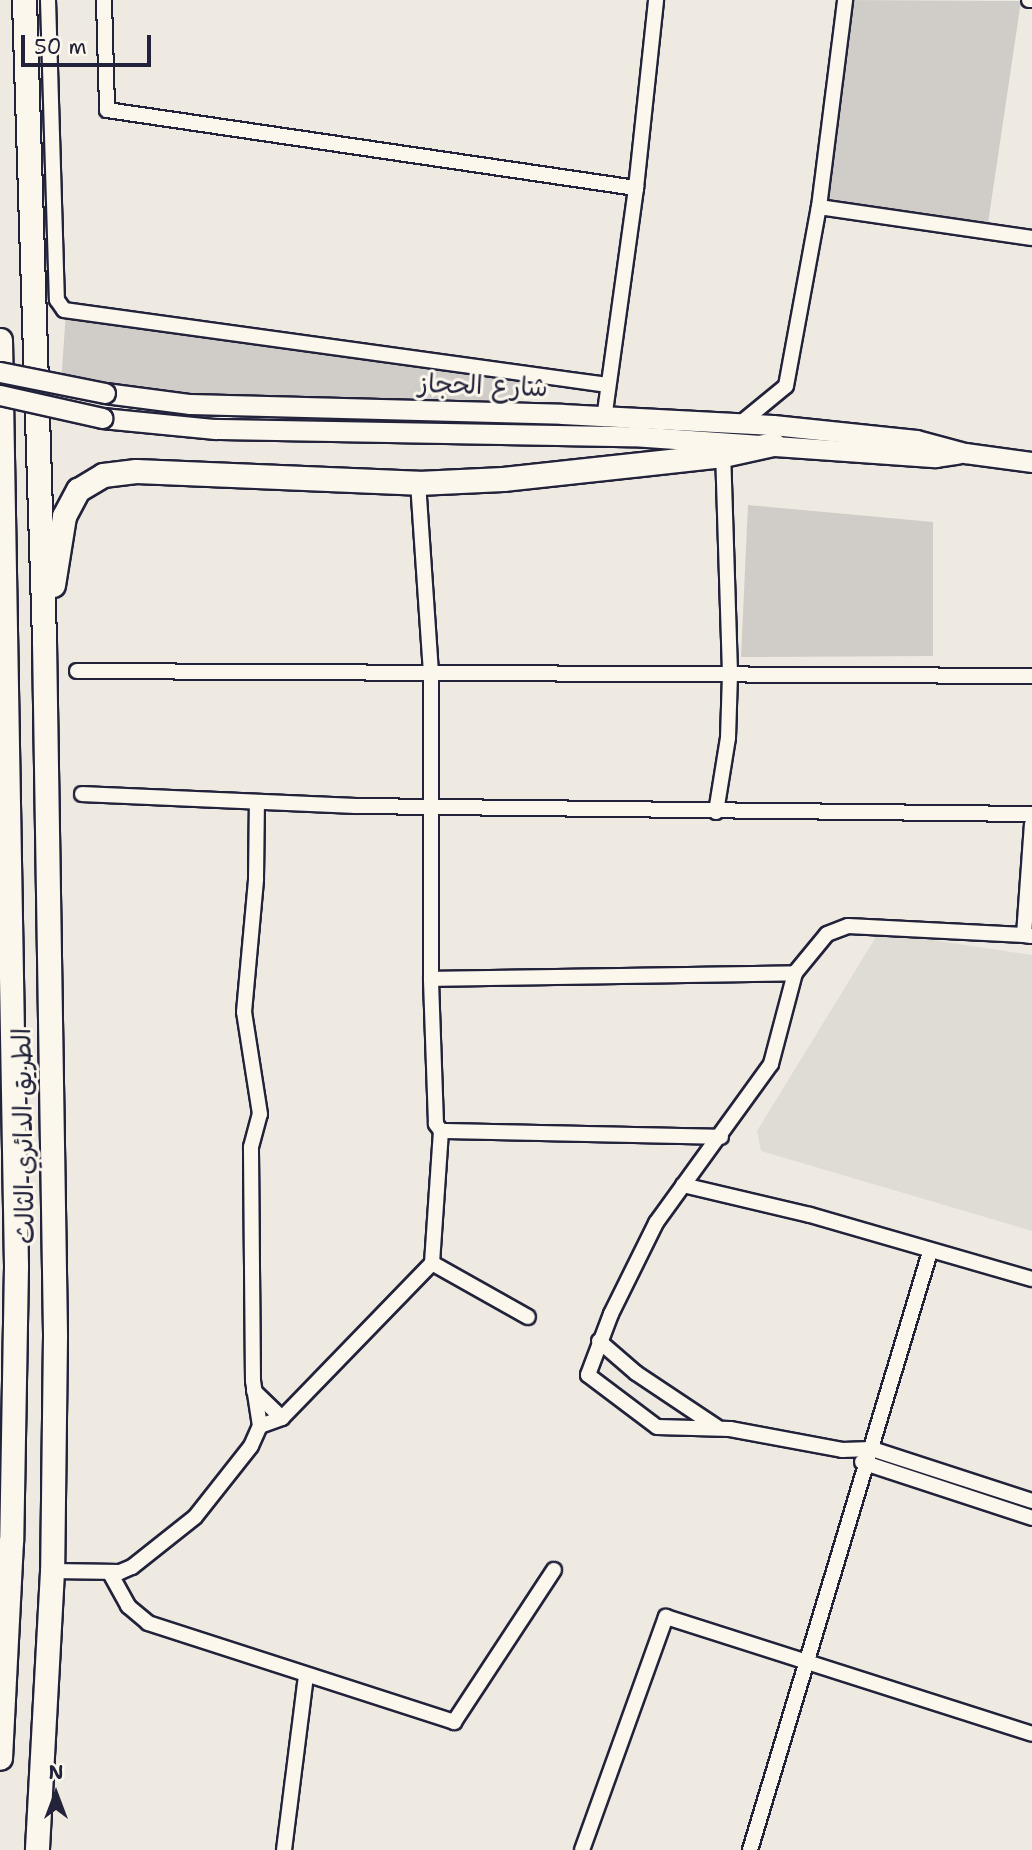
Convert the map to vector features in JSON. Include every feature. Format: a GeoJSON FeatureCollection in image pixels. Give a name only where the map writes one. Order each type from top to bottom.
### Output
{"type":"FeatureCollection","features":[{"type":"Feature","properties":{"kind":"highway","name":"الطريق الدائري الثالث"},"geometry":{"type":"LineString","coordinates":[[24,0],[44,641],[55,1336],[52,1572],[37,1850]]}},
{"type":"Feature","properties":{"kind":"highway","name":"الطريق الدائري الثالث"},"geometry":{"type":"LineString","coordinates":[[0,340],[8,1264],[6,1542],[0,1758]]}},
{"type":"Feature","properties":{"kind":"highway"},"geometry":{"type":"LineString","coordinates":[[44,641],[64,516],[78,490],[103,475],[136,471],[418,483],[503,479],[723,455],[773,444]]}},
{"type":"Feature","properties":{"kind":"main road","name":"شارع الحجاز"},"geometry":{"type":"LineString","coordinates":[[0,372],[104,393],[190,404],[741,423],[916,440],[965,453],[1032,462]]}},
{"type":"Feature","properties":{"kind":"main road","name":"شارع الحجاز"},"geometry":{"type":"LineString","coordinates":[[0,395],[102,418],[215,429],[632,436],[935,457],[965,453]]}},
{"type":"Feature","properties":{"kind":"street"},"geometry":{"type":"LineString","coordinates":[[48,0],[57,300],[64,310],[608,385]]}},
{"type":"Feature","properties":{"kind":"street"},"geometry":{"type":"LineString","coordinates":[[104,0],[107,110],[636,188]]}},
{"type":"Feature","properties":{"kind":"street"},"geometry":{"type":"LineString","coordinates":[[604,419],[636,188],[656,0]]}},
{"type":"Feature","properties":{"kind":"street"},"geometry":{"type":"LineString","coordinates":[[741,423],[786,387],[818,208],[845,0]]}},
{"type":"Feature","properties":{"kind":"street"},"geometry":{"type":"LineString","coordinates":[[818,208],[1032,238]]}},
{"type":"Feature","properties":{"kind":"street"},"geometry":{"type":"LineString","coordinates":[[716,812],[728,738],[730,673],[723,455]]}},
{"type":"Feature","properties":{"kind":"street"},"geometry":{"type":"LineString","coordinates":[[260,1426],[282,1418],[432,1263],[441,1130],[436,1124],[431,979],[431,673],[418,483]]}},
{"type":"Feature","properties":{"kind":"street"},"geometry":{"type":"LineString","coordinates":[[76,671],[1032,676]]}},
{"type":"Feature","properties":{"kind":"street"},"geometry":{"type":"LineString","coordinates":[[82,794],[257,802],[716,812],[1032,814]]}},
{"type":"Feature","properties":{"kind":"street"},"geometry":{"type":"LineString","coordinates":[[52,1572],[110,1573],[132,1567],[195,1517],[251,1446],[260,1426],[254,1391],[251,1147],[260,1114],[244,1012],[256,879],[257,802]]}},
{"type":"Feature","properties":{"kind":"street"},"geometry":{"type":"LineString","coordinates":[[1032,824],[1028,936],[848,926],[827,934],[795,973],[774,1058],[648,1238],[599,1341],[588,1374],[657,1427],[717,1427],[842,1450],[872,1449],[1032,1501]]}},
{"type":"Feature","properties":{"kind":"street"},"geometry":{"type":"LineString","coordinates":[[431,979],[795,973]]}},
{"type":"Feature","properties":{"kind":"street"},"geometry":{"type":"LineString","coordinates":[[441,1130],[721,1137]]}},
{"type":"Feature","properties":{"kind":"street"},"geometry":{"type":"LineString","coordinates":[[683,1185],[810,1215],[930,1252],[1032,1279]]}},
{"type":"Feature","properties":{"kind":"street"},"geometry":{"type":"LineString","coordinates":[[750,1850],[809,1662],[930,1252]]}},
{"type":"Feature","properties":{"kind":"street"},"geometry":{"type":"LineString","coordinates":[[432,1263],[528,1317]]}},
{"type":"Feature","properties":{"kind":"street"},"geometry":{"type":"LineString","coordinates":[[599,1341],[636,1373],[717,1427]]}},
{"type":"Feature","properties":{"kind":"street"},"geometry":{"type":"LineString","coordinates":[[254,1391],[282,1418]]}},
{"type":"Feature","properties":{"kind":"street"},"geometry":{"type":"LineString","coordinates":[[842,1450],[867,1465],[1032,1518]]}},
{"type":"Feature","properties":{"kind":"street"},"geometry":{"type":"LineString","coordinates":[[110,1573],[128,1606],[148,1623],[448,1722],[459,1720],[554,1570]]}},
{"type":"Feature","properties":{"kind":"street"},"geometry":{"type":"LineString","coordinates":[[582,1850],[666,1617],[1032,1734]]}},
{"type":"Feature","properties":{"kind":"street"},"geometry":{"type":"LineString","coordinates":[[284,1850],[306,1675]]}},
{"type":"Feature","properties":{"kind":"shaded area"},"geometry":{"type":"Polygon","coordinates":[[[846,0],[1021,1],[987,230],[819,207],[846,0]]]}},
{"type":"Feature","properties":{"kind":"shaded area"},"geometry":{"type":"Polygon","coordinates":[[[66,311],[524,373],[516,410],[192,403],[61,384],[66,311]]]}},
{"type":"Feature","properties":{"kind":"shaded area"},"geometry":{"type":"Polygon","coordinates":[[[748,505],[933,522],[933,656],[741,657],[748,505]]]}},
{"type":"Feature","properties":{"kind":"shaded area"},"geometry":{"type":"Polygon","coordinates":[[[879,932],[1032,955],[1032,1231],[761,1151],[757,1131],[879,932]]]}}]}
